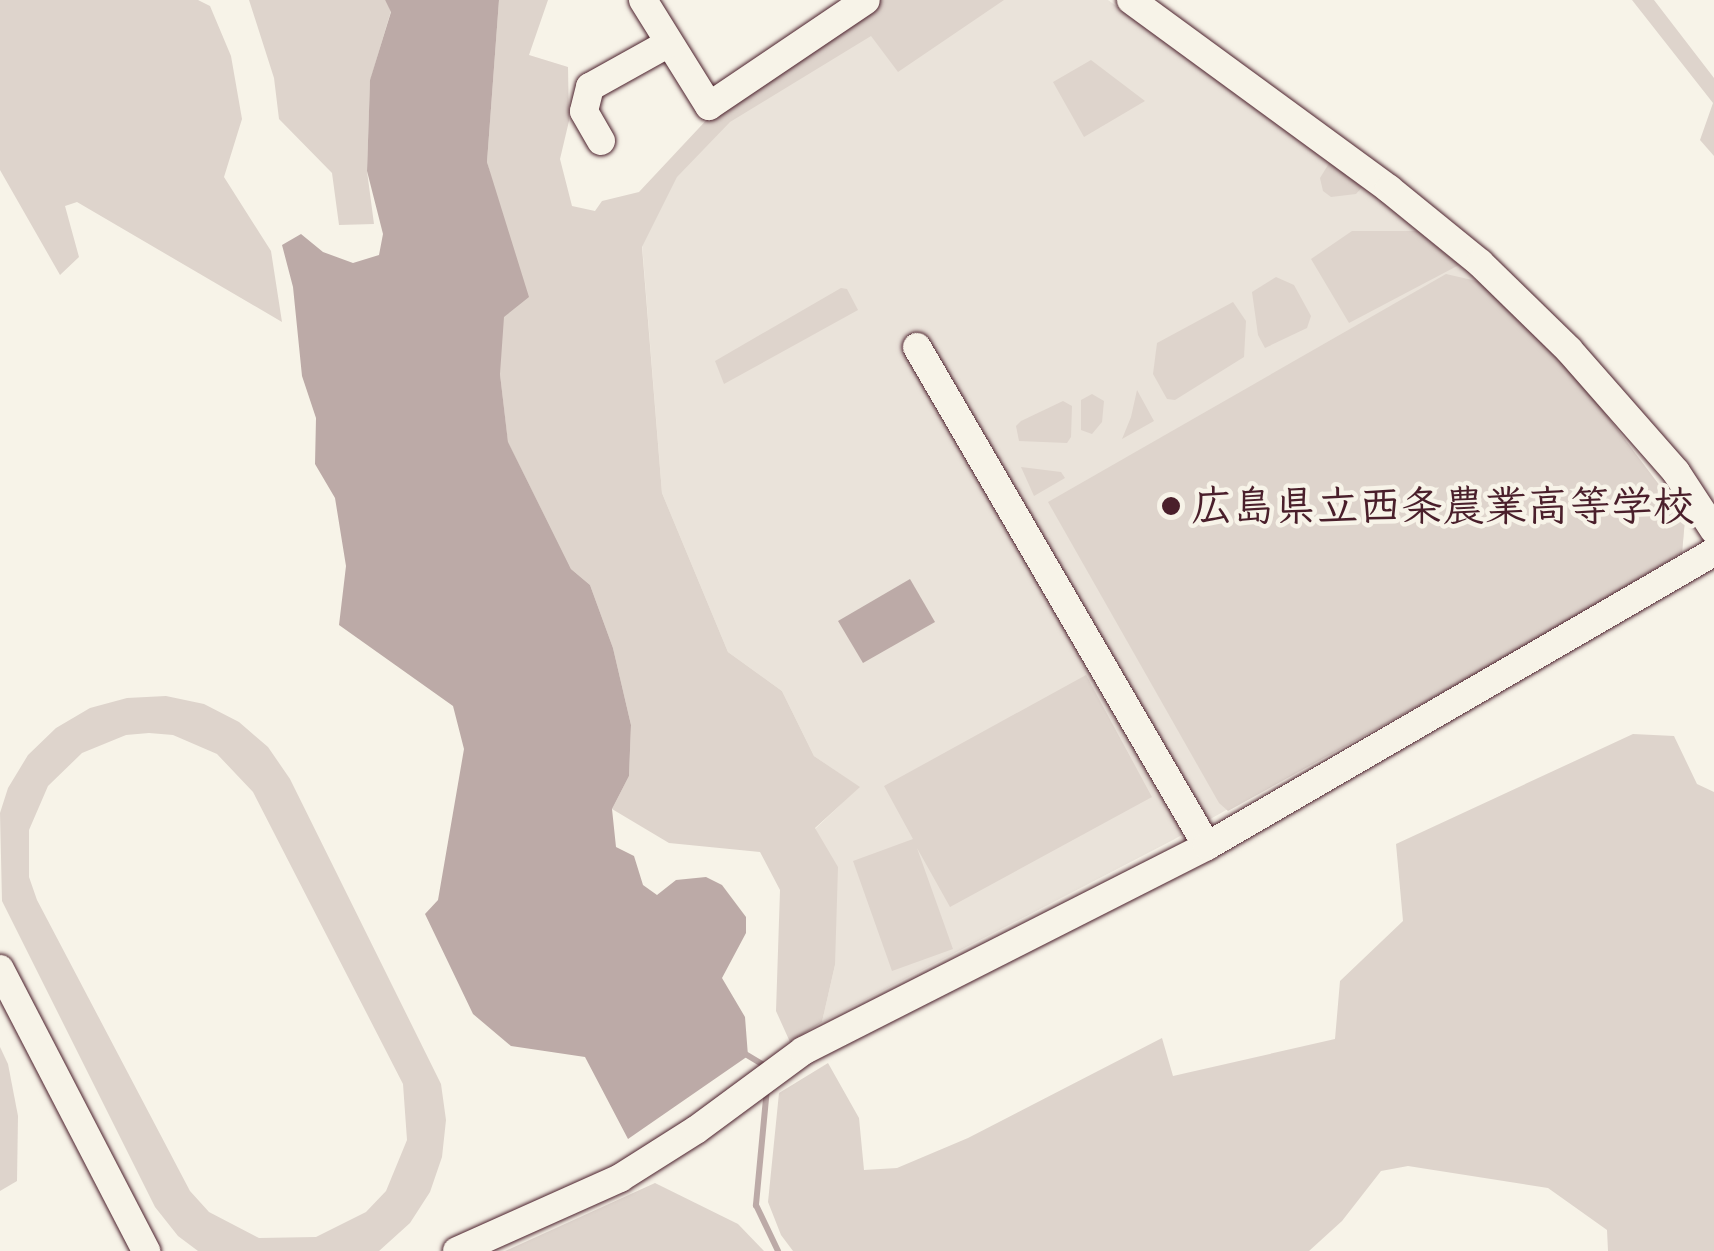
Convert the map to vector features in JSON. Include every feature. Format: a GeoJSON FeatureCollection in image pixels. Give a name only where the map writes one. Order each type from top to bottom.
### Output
{"type":"FeatureCollection","features":[{"type":"Feature","properties":{"kind":"street"},"geometry":{"type":"LineString","coordinates":[[643,0],[709,106],[866,0]]}},
{"type":"Feature","properties":{"kind":"street"},"geometry":{"type":"LineString","coordinates":[[1131,0],[1389,190],[1480,263],[1570,350],[1676,472],[1714,530]]}},
{"type":"Feature","properties":{"kind":"street"},"geometry":{"type":"LineString","coordinates":[[601,141],[584,111],[590,86],[668,42]]}},
{"type":"Feature","properties":{"kind":"street"},"geometry":{"type":"LineString","coordinates":[[916,346],[1207,846]]}},
{"type":"Feature","properties":{"kind":"street"},"geometry":{"type":"LineString","coordinates":[[457,1251],[620,1178],[802,1052],[1207,846],[1714,552]]}},
{"type":"Feature","properties":{"kind":"street"},"geometry":{"type":"LineString","coordinates":[[0,969],[146,1251]]}},
{"type":"Feature","properties":{"kind":"shaded area"},"geometry":{"type":"Polygon","coordinates":[[[0,0],[198,0],[210,6],[231,56],[242,119],[224,177],[271,251],[282,322],[77,202],[65,206],[79,257],[60,275],[0,170],[0,0]]]}},
{"type":"Feature","properties":{"kind":"shaded area"},"geometry":{"type":"Polygon","coordinates":[[[249,0],[385,0],[391,11],[370,81],[367,171],[374,224],[339,225],[332,173],[279,119],[274,78],[249,0]]]}},
{"type":"Feature","properties":{"kind":"shaded area"},"geometry":{"type":"Polygon","coordinates":[[[385,0],[499,0],[487,162],[529,297],[504,317],[500,374],[508,442],[571,569],[590,585],[613,648],[631,725],[629,776],[612,809],[616,847],[634,856],[643,885],[657,895],[676,880],[706,877],[722,885],[746,917],[746,933],[722,978],[745,1017],[748,1056],[628,1139],[585,1057],[511,1046],[473,1014],[425,914],[438,900],[464,749],[453,706],[339,625],[346,566],[335,498],[315,464],[316,418],[302,376],[293,287],[282,245],[301,234],[323,252],[353,263],[379,255],[383,234],[367,171],[370,80],[391,12],[385,0]]]}},
{"type":"Feature","properties":{"kind":"shaded area"},"geometry":{"type":"Polygon","coordinates":[[[499,0],[548,0],[529,55],[568,67],[569,121],[560,159],[572,206],[595,211],[602,201],[639,192],[713,113],[876,0],[1004,0],[898,72],[871,36],[730,122],[677,177],[642,247],[662,493],[728,652],[782,691],[814,756],[860,787],[815,828],[838,867],[835,965],[822,1022],[790,1042],[776,1011],[780,890],[760,852],[669,843],[612,809],[629,776],[631,725],[613,648],[590,585],[571,569],[508,443],[500,374],[502,218],[487,162],[499,0]]]}},
{"type":"Feature","properties":{"kind":"shaded area","name":"広島県立西条農業高等学校"},"geometry":{"type":"Polygon","coordinates":[[[874,0],[1108,0],[1364,185],[1481,282],[1579,379],[1685,519],[1682,553],[1173,840],[822,1022],[835,965],[815,829],[859,787],[814,756],[782,691],[728,652],[662,493],[641,231],[651,188],[874,0]]]}},
{"type":"Feature","properties":{"kind":"shaded area"},"geometry":{"type":"Polygon","coordinates":[[[1632,0],[1654,0],[1714,78],[1714,156],[1700,140],[1713,103],[1632,0]]]}},
{"type":"Feature","properties":{"kind":"shaded area"},"geometry":{"type":"Polygon","coordinates":[[[1091,60],[1145,101],[1084,137],[1053,82],[1091,60]]]}},
{"type":"Feature","properties":{"kind":"shaded area"},"geometry":{"type":"Polygon","coordinates":[[[1331,160],[1364,185],[1356,194],[1331,197],[1323,191],[1320,178],[1331,160]]]}},
{"type":"Feature","properties":{"kind":"shaded area"},"geometry":{"type":"Polygon","coordinates":[[[1352,231],[1417,231],[1459,265],[1349,323],[1311,259],[1352,231]]]}},
{"type":"Feature","properties":{"kind":"shaded area"},"geometry":{"type":"Polygon","coordinates":[[[1446,274],[1481,282],[1579,379],[1685,519],[1682,553],[1521,649],[1228,811],[1219,803],[1048,502],[1446,274]]]}},
{"type":"Feature","properties":{"kind":"shaded area"},"geometry":{"type":"Polygon","coordinates":[[[1276,277],[1294,285],[1311,316],[1307,328],[1265,348],[1258,335],[1252,292],[1276,277]]]}},
{"type":"Feature","properties":{"kind":"shaded area"},"geometry":{"type":"Polygon","coordinates":[[[841,288],[847,289],[858,310],[724,384],[715,361],[841,288]]]}},
{"type":"Feature","properties":{"kind":"shaded area"},"geometry":{"type":"Polygon","coordinates":[[[1233,302],[1246,321],[1244,357],[1175,400],[1167,399],[1153,374],[1157,343],[1233,302]]]}},
{"type":"Feature","properties":{"kind":"shaded area"},"geometry":{"type":"Polygon","coordinates":[[[1137,390],[1154,421],[1122,439],[1131,417],[1137,390]]]}},
{"type":"Feature","properties":{"kind":"shaded area"},"geometry":{"type":"Polygon","coordinates":[[[1092,394],[1104,401],[1102,422],[1092,434],[1081,430],[1081,400],[1092,394]]]}},
{"type":"Feature","properties":{"kind":"shaded area"},"geometry":{"type":"Polygon","coordinates":[[[1063,401],[1072,406],[1071,437],[1067,443],[1019,441],[1016,426],[1021,421],[1063,401]]]}},
{"type":"Feature","properties":{"kind":"shaded area"},"geometry":{"type":"Polygon","coordinates":[[[1021,467],[1061,472],[1065,478],[1034,496],[1021,467]]]}},
{"type":"Feature","properties":{"kind":"shaded area"},"geometry":{"type":"Polygon","coordinates":[[[910,579],[935,622],[863,663],[838,621],[910,579]]]}},
{"type":"Feature","properties":{"kind":"shaded area"},"geometry":{"type":"Polygon","coordinates":[[[1086,675],[1152,797],[950,907],[917,848],[953,949],[892,971],[853,861],[913,839],[884,786],[1086,675]]]}},
{"type":"Feature","properties":{"kind":"shaded area"},"geometry":{"type":"Polygon","coordinates":[[[166,696],[204,704],[239,722],[268,747],[290,779],[441,1084],[446,1120],[442,1157],[430,1192],[410,1223],[379,1251],[198,1251],[178,1236],[155,1207],[2,901],[0,813],[8,788],[28,755],[56,728],[90,708],[127,698],[166,696]],[[126,735],[82,753],[48,786],[29,830],[29,877],[37,900],[190,1191],[209,1212],[259,1238],[316,1237],[366,1212],[386,1191],[407,1140],[403,1084],[253,792],[217,754],[173,735],[126,735]]]}},
{"type":"Feature","properties":{"kind":"shaded area"},"geometry":{"type":"Polygon","coordinates":[[[1633,734],[1674,736],[1697,784],[1714,792],[1714,1251],[1608,1251],[1607,1230],[1548,1188],[1408,1166],[1381,1171],[1342,1221],[1309,1251],[793,1251],[781,1235],[768,1202],[779,1093],[828,1063],[859,1118],[864,1170],[897,1168],[968,1138],[1162,1038],[1173,1076],[1335,1039],[1340,981],[1403,921],[1396,844],[1633,734]]]}},
{"type":"Feature","properties":{"kind":"shaded area"},"geometry":{"type":"Polygon","coordinates":[[[0,1047],[8,1064],[18,1116],[17,1181],[0,1191],[0,1047]]]}},
{"type":"Feature","properties":{"kind":"shaded area"},"geometry":{"type":"Polygon","coordinates":[[[655,1183],[738,1224],[764,1251],[505,1251],[655,1183]]]}},
{"type":"Feature","properties":{"kind":"waterway"},"geometry":{"type":"LineString","coordinates":[[742,1052],[765,1066]]}},
{"type":"Feature","properties":{"kind":"waterway"},"geometry":{"type":"LineString","coordinates":[[767,1088],[756,1205],[778,1251]]}},
{"type":"Feature","properties":{"kind":"place","name":"広島県立西条農業高等学校"},"geometry":{"type":"Point","coordinates":[1171,506]}}]}
